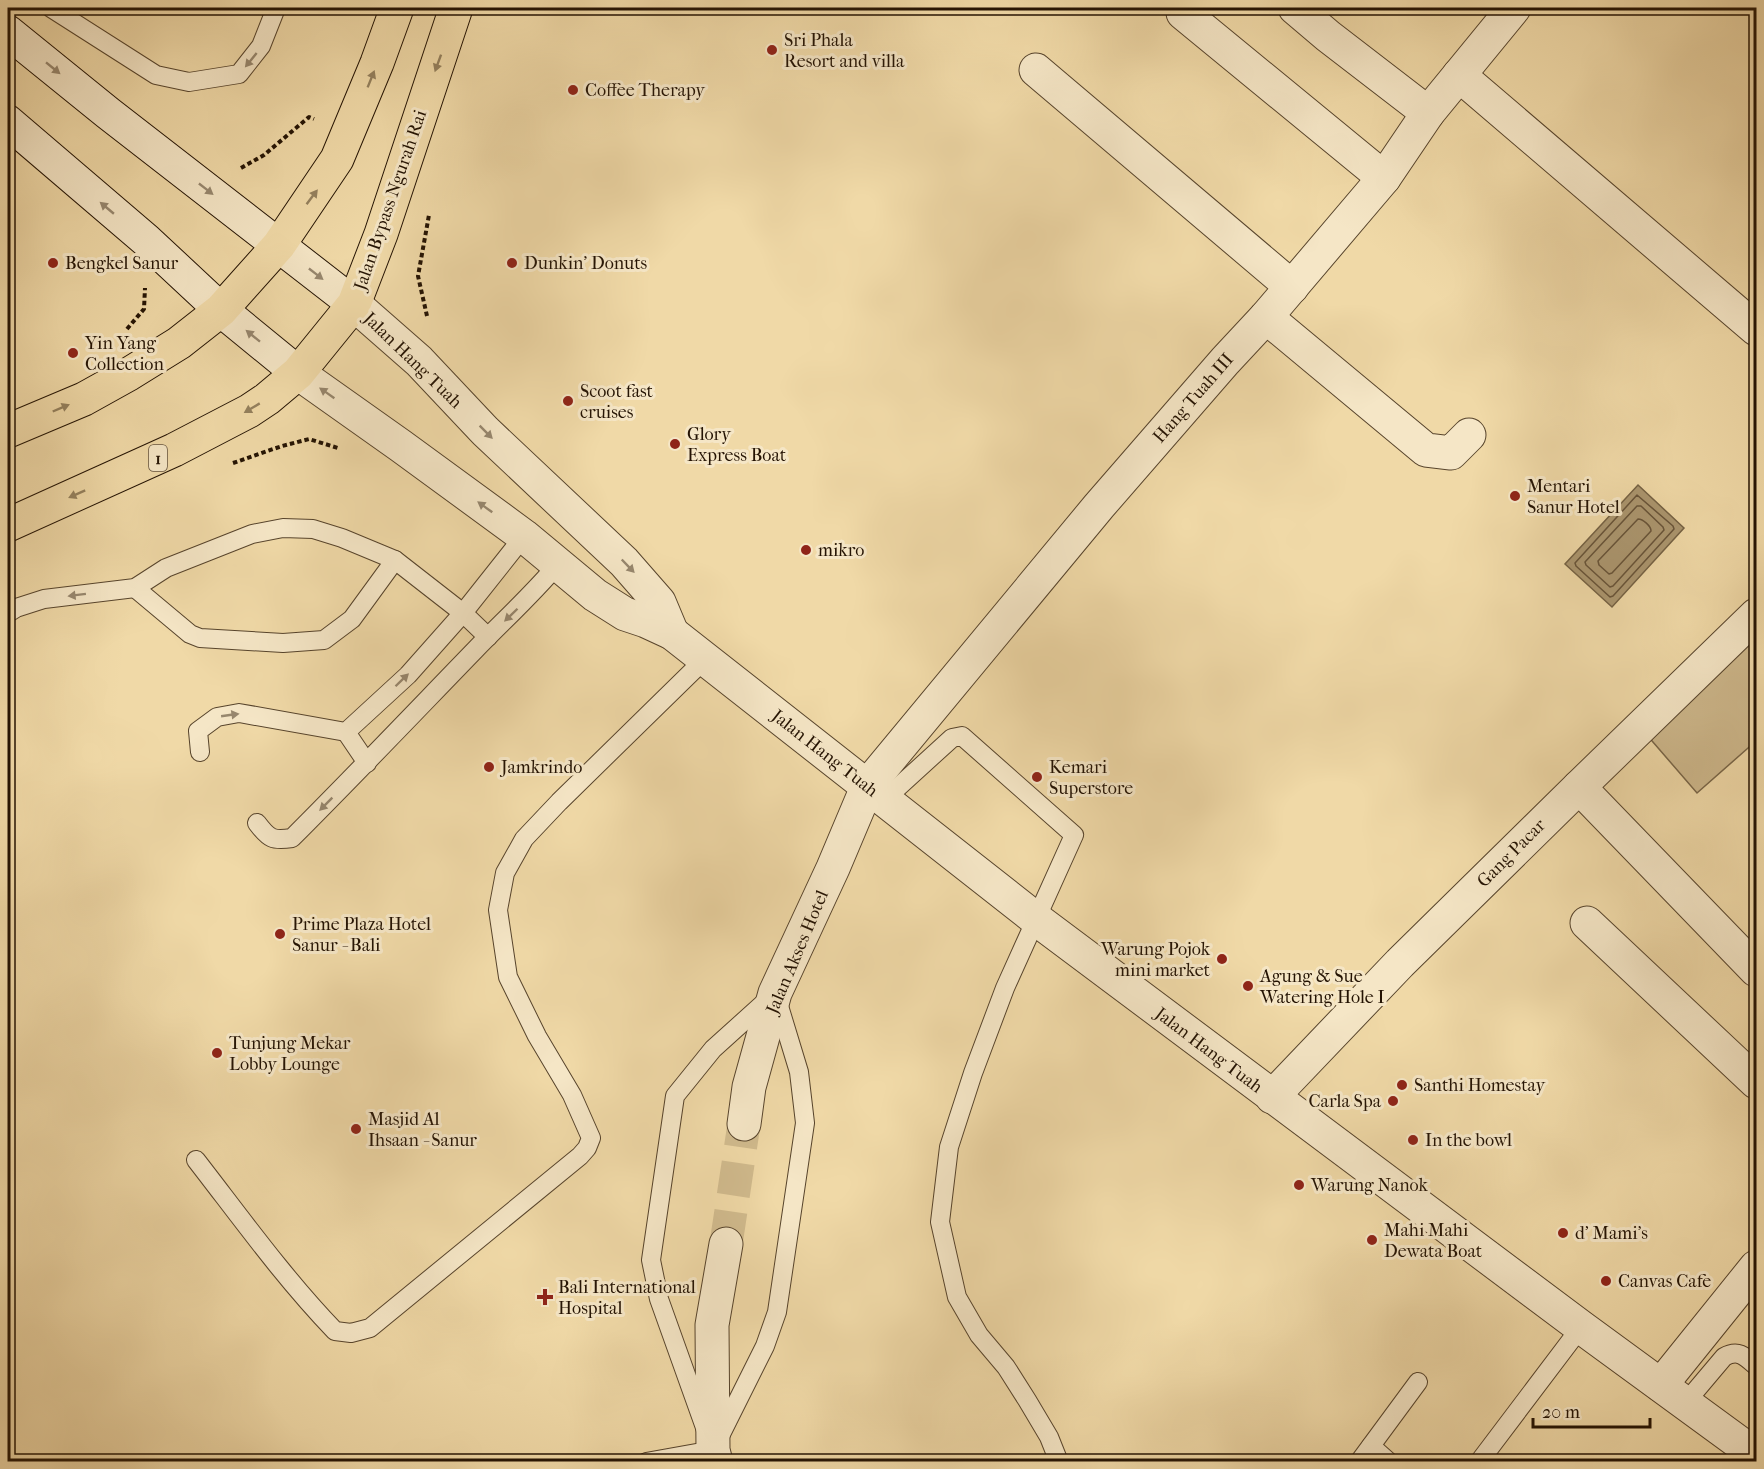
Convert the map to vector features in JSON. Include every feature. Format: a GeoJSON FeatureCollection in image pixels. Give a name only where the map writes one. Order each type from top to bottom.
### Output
{"type":"FeatureCollection","features":[{"type":"Feature","properties":{"kind":"highway"},"geometry":{"type":"LineString","coordinates":[[8,431],[84,399],[129,374],[179,342],[221,310],[279,245],[331,168],[377,63],[397,8]]}},
{"type":"Feature","properties":{"kind":"highway","name":"Jalan Bypass Ngurah Rai"},"geometry":{"type":"LineString","coordinates":[[8,525],[174,450],[249,411],[298,374],[354,304],[381,234],[456,8]]}},
{"type":"Feature","properties":{"kind":"street"},"geometry":{"type":"LineString","coordinates":[[1295,8],[1428,113]]}},
{"type":"Feature","properties":{"kind":"street","name":"Hang Tuah III"},"geometry":{"type":"LineString","coordinates":[[877,792],[1100,506],[1384,178],[1428,113],[1514,8]]}},
{"type":"Feature","properties":{"kind":"street"},"geometry":{"type":"LineString","coordinates":[[1183,13],[1384,178]]}},
{"type":"Feature","properties":{"kind":"street","name":"Jalan Hang Tuah"},"geometry":{"type":"LineString","coordinates":[[8,32],[354,304],[419,361],[485,431],[593,531],[642,581],[659,602],[672,633]]}},
{"type":"Feature","properties":{"kind":"street"},"geometry":{"type":"LineString","coordinates":[[1036,70],[1292,287]]}},
{"type":"Feature","properties":{"kind":"street"},"geometry":{"type":"LineString","coordinates":[[1459,75],[1756,329]]}},
{"type":"Feature","properties":{"kind":"street","name":"Jalan Hang Tuah"},"geometry":{"type":"LineString","coordinates":[[8,122],[146,240],[221,310],[298,374],[524,536],[595,596],[625,614],[672,633],[1036,919],[1272,1097],[1756,1455]]}},
{"type":"Feature","properties":{"kind":"street"},"geometry":{"type":"LineString","coordinates":[[1266,317],[1426,450],[1451,453],[1469,435]]}},
{"type":"Feature","properties":{"kind":"street","name":"Gang Pacar"},"geometry":{"type":"LineString","coordinates":[[1272,1097],[1400,963],[1756,615]]}},
{"type":"Feature","properties":{"kind":"street"},"geometry":{"type":"LineString","coordinates":[[1579,787],[1756,970]]}},
{"type":"Feature","properties":{"kind":"street","name":"Jalan Akses Hotel"},"geometry":{"type":"LineString","coordinates":[[744,1125],[749,1087],[776,993],[833,868],[877,792]]}},
{"type":"Feature","properties":{"kind":"street"},"geometry":{"type":"LineString","coordinates":[[1587,923],[1756,1082]]}},
{"type":"Feature","properties":{"kind":"street"},"geometry":{"type":"LineString","coordinates":[[715,1456],[712,1325],[726,1244]]}},
{"type":"Feature","properties":{"kind":"street"},"geometry":{"type":"LineString","coordinates":[[1673,1394],[1756,1267]]}},
{"type":"Feature","properties":{"kind":"lane"},"geometry":{"type":"LineString","coordinates":[[51,8],[156,75],[189,82],[239,74],[261,46],[276,8]]}},
{"type":"Feature","properties":{"kind":"lane"},"geometry":{"type":"LineString","coordinates":[[8,613],[44,599],[135,588],[166,568],[252,534],[283,528],[313,529],[342,538],[395,560],[463,613],[488,637]]}},
{"type":"Feature","properties":{"kind":"lane"},"geometry":{"type":"LineString","coordinates":[[346,732],[408,675],[463,613],[524,536]]}},
{"type":"Feature","properties":{"kind":"lane"},"geometry":{"type":"LineString","coordinates":[[135,588],[190,634],[200,638],[283,643],[324,640],[352,619],[395,560]]}},
{"type":"Feature","properties":{"kind":"lane"},"geometry":{"type":"LineString","coordinates":[[258,823],[265,834],[276,840],[292,838],[368,763],[488,637],[534,593],[558,564]]}},
{"type":"Feature","properties":{"kind":"lane"},"geometry":{"type":"LineString","coordinates":[[196,1160],[279,1269],[320,1315],[335,1331],[351,1332],[370,1328],[580,1156],[587,1148],[591,1138],[580,1112],[537,1036],[508,977],[498,910],[505,873],[524,839],[704,660]]}},
{"type":"Feature","properties":{"kind":"lane"},"geometry":{"type":"LineString","coordinates":[[200,752],[198,731],[217,717],[239,713],[346,732],[368,763]]}},
{"type":"Feature","properties":{"kind":"lane"},"geometry":{"type":"LineString","coordinates":[[877,792],[952,738],[962,736],[1074,835],[1005,988],[949,1148],[940,1222],[957,1297],[979,1335],[1006,1368],[1027,1400],[1049,1437],[1059,1461]]}},
{"type":"Feature","properties":{"kind":"lane"},"geometry":{"type":"LineString","coordinates":[[776,993],[799,1072],[805,1123],[777,1312],[765,1346],[715,1456],[659,1299],[651,1260],[675,1096],[713,1049],[776,993]]}},
{"type":"Feature","properties":{"kind":"lane"},"geometry":{"type":"LineString","coordinates":[[1479,1461],[1581,1327]]}},
{"type":"Feature","properties":{"kind":"lane"},"geometry":{"type":"LineString","coordinates":[[1673,1394],[1732,1352],[1742,1354],[1756,1366]]}},
{"type":"Feature","properties":{"kind":"lane"},"geometry":{"type":"LineString","coordinates":[[1359,1461],[1418,1382]]}},
{"type":"Feature","properties":{"kind":"lane"},"geometry":{"type":"LineString","coordinates":[[1371,1446],[1389,1461]]}},
{"type":"Feature","properties":{"kind":"lane"},"geometry":{"type":"LineString","coordinates":[[646,1461],[715,1456]]}},
{"type":"Feature","properties":{"kind":"path"},"geometry":{"type":"LineString","coordinates":[[197,182],[215,164],[239,169],[264,155],[309,117],[348,133]]}},
{"type":"Feature","properties":{"kind":"path"},"geometry":{"type":"LineString","coordinates":[[419,361],[440,344],[426,315],[418,276],[431,205]]}},
{"type":"Feature","properties":{"kind":"path"},"geometry":{"type":"LineString","coordinates":[[122,333],[144,309],[143,261],[146,240]]}},
{"type":"Feature","properties":{"kind":"path"},"geometry":{"type":"LineString","coordinates":[[230,465],[309,439],[340,449],[368,422]]}},
{"type":"Feature","properties":{"kind":"shaded area"},"geometry":{"type":"Polygon","coordinates":[[[1756,625],[1756,741],[1697,793],[1640,727],[1756,625]]]}},
{"type":"Feature","properties":{"kind":"water"},"geometry":{"type":"Polygon","coordinates":[[[1638,485],[1684,528],[1612,607],[1565,564],[1638,485]]]}},
{"type":"Feature","properties":{"kind":"tunnel"},"geometry":{"type":"LineString","coordinates":[[726,1244],[744,1124]]}},
{"type":"Feature","properties":{"kind":"place","name":"Sri Phala Resort and villa"},"geometry":{"type":"Point","coordinates":[772,50]}},
{"type":"Feature","properties":{"kind":"place","name":"Coffee Therapy"},"geometry":{"type":"Point","coordinates":[573,90]}},
{"type":"Feature","properties":{"kind":"place","name":"Bengkel Sanur"},"geometry":{"type":"Point","coordinates":[53,263]}},
{"type":"Feature","properties":{"kind":"place","name":"Dunkin' Donuts"},"geometry":{"type":"Point","coordinates":[512,263]}},
{"type":"Feature","properties":{"kind":"place","name":"Yin Yang Collection"},"geometry":{"type":"Point","coordinates":[73,353]}},
{"type":"Feature","properties":{"kind":"place","name":"Scoot fast cruises"},"geometry":{"type":"Point","coordinates":[568,401]}},
{"type":"Feature","properties":{"kind":"place","name":"Glory Express Boat"},"geometry":{"type":"Point","coordinates":[675,444]}},
{"type":"Feature","properties":{"kind":"place","name":"Mentari Sanur Hotel"},"geometry":{"type":"Point","coordinates":[1515,496]}},
{"type":"Feature","properties":{"kind":"place","name":"mikro"},"geometry":{"type":"Point","coordinates":[806,550]}},
{"type":"Feature","properties":{"kind":"place","name":"Jamkrindo"},"geometry":{"type":"Point","coordinates":[489,767]}},
{"type":"Feature","properties":{"kind":"place","name":"Kemari Superstore"},"geometry":{"type":"Point","coordinates":[1037,777]}},
{"type":"Feature","properties":{"kind":"place","name":"Prime Plaza Hotel Sanur - Bali"},"geometry":{"type":"Point","coordinates":[280,934]}},
{"type":"Feature","properties":{"kind":"place","name":"Warung Pojok mini market"},"geometry":{"type":"Point","coordinates":[1222,959]}},
{"type":"Feature","properties":{"kind":"place","name":"Agung & Sue Watering Hole I"},"geometry":{"type":"Point","coordinates":[1248,986]}},
{"type":"Feature","properties":{"kind":"place","name":"Tunjung Mekar Lobby Lounge"},"geometry":{"type":"Point","coordinates":[217,1053]}},
{"type":"Feature","properties":{"kind":"place","name":"Santhi Homestay"},"geometry":{"type":"Point","coordinates":[1402,1085]}},
{"type":"Feature","properties":{"kind":"place","name":"Carla Spa"},"geometry":{"type":"Point","coordinates":[1393,1101]}},
{"type":"Feature","properties":{"kind":"place","name":"Masjid Al Ihsaan - Sanur"},"geometry":{"type":"Point","coordinates":[356,1129]}},
{"type":"Feature","properties":{"kind":"place","name":"In the bowl"},"geometry":{"type":"Point","coordinates":[1413,1140]}},
{"type":"Feature","properties":{"kind":"place","name":"Warung Nanok"},"geometry":{"type":"Point","coordinates":[1299,1185]}},
{"type":"Feature","properties":{"kind":"place","name":"d' Mami's"},"geometry":{"type":"Point","coordinates":[1563,1233]}},
{"type":"Feature","properties":{"kind":"place","name":"Mahi Mahi Dewata Boat"},"geometry":{"type":"Point","coordinates":[1372,1240]}},
{"type":"Feature","properties":{"kind":"place","name":"Canvas Cafe"},"geometry":{"type":"Point","coordinates":[1606,1281]}},
{"type":"Feature","properties":{"kind":"place","name":"Bali International Hospital"},"geometry":{"type":"Point","coordinates":[545,1297]}}]}
